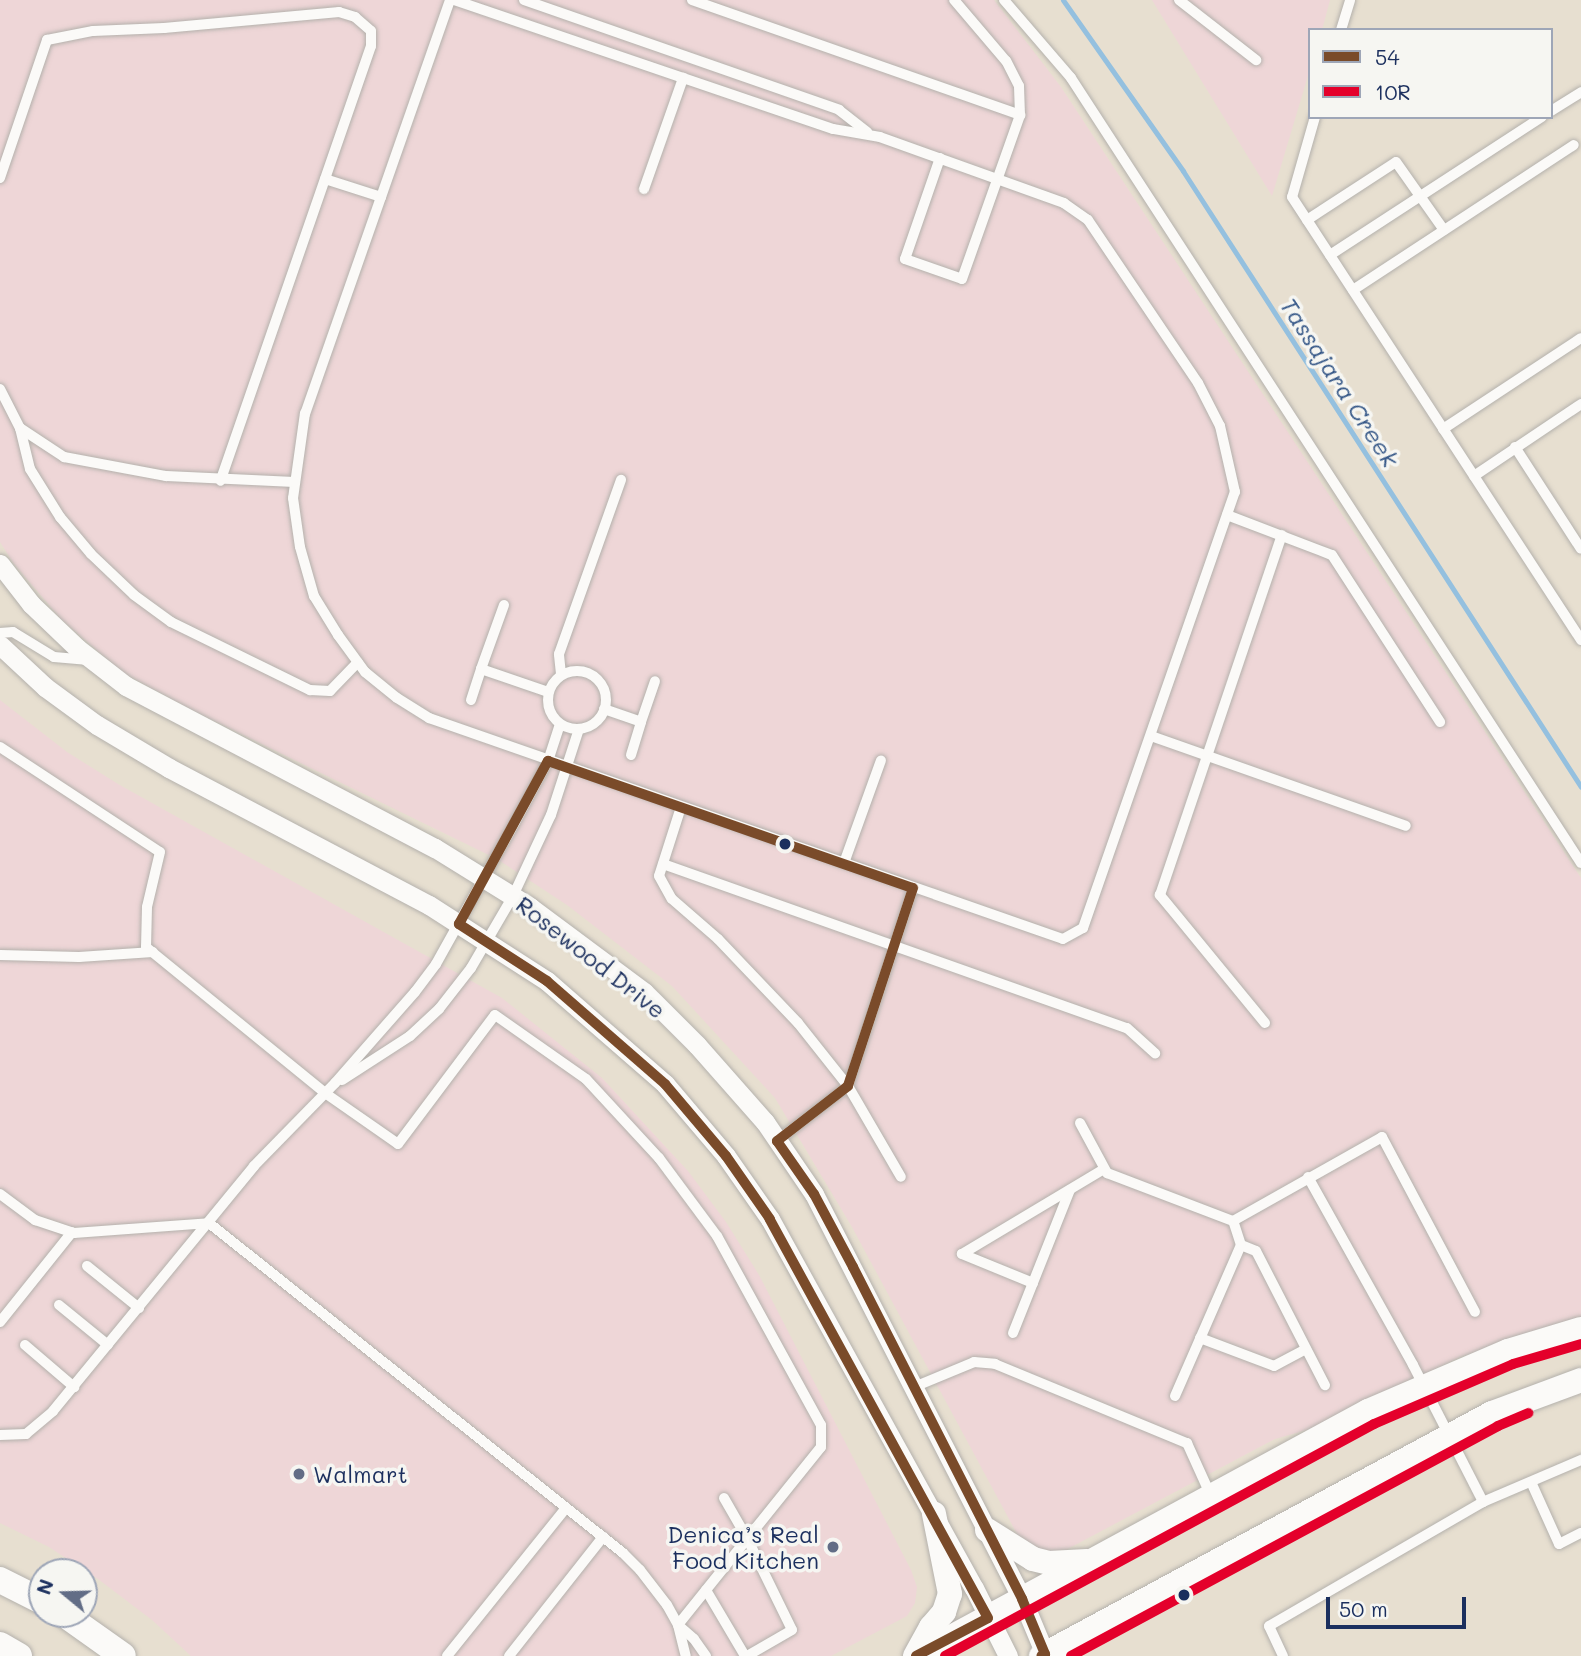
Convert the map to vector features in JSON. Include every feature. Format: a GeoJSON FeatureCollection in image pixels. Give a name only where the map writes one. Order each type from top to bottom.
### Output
{"type":"FeatureCollection","features":[{"type":"Feature","properties":{"kind":"main road"},"geometry":{"type":"LineString","coordinates":[[0,1580],[28,1594]]}},
{"type":"Feature","properties":{"kind":"main road"},"geometry":{"type":"LineString","coordinates":[[84,1628],[123,1656]]}},
{"type":"Feature","properties":{"kind":"main road"},"geometry":{"type":"LineString","coordinates":[[0,1645],[19,1656]]}},
{"type":"Feature","properties":{"kind":"street","name":"Rosewood Drive"},"geometry":{"type":"LineString","coordinates":[[0,564],[31,604],[126,686],[435,848],[513,896],[644,992],[713,1063],[777,1141],[814,1194],[1022,1599],[1044,1655]]}},
{"type":"Feature","properties":{"kind":"street","name":"Rosewood Drive"},"geometry":{"type":"LineString","coordinates":[[0,645],[45,687],[97,725],[169,768],[429,905],[547,981],[609,1032],[665,1084],[726,1156],[770,1219],[1008,1656]]}},
{"type":"Feature","properties":{"kind":"street"},"geometry":{"type":"LineString","coordinates":[[915,1656],[1368,1410],[1426,1389],[1508,1351],[1581,1329]]}},
{"type":"Feature","properties":{"kind":"street"},"geometry":{"type":"LineString","coordinates":[[1044,1655],[1449,1436],[1537,1394],[1581,1380]]}},
{"type":"Feature","properties":{"kind":"street"},"geometry":{"type":"LineString","coordinates":[[915,1656],[931,1627],[944,1612],[950,1594],[933,1514]]}},
{"type":"Feature","properties":{"kind":"street"},"geometry":{"type":"LineString","coordinates":[[987,1530],[1033,1559],[1049,1563],[1095,1560]]}},
{"type":"Feature","properties":{"kind":"lane"},"geometry":{"type":"LineString","coordinates":[[451,0],[832,129],[867,132],[1064,203],[1088,220],[1198,383],[1220,426],[1235,492],[1083,928],[1063,939],[429,718],[397,698],[358,662],[314,596],[300,547],[293,498],[295,482],[305,413],[451,0]]}},
{"type":"Feature","properties":{"kind":"lane"},"geometry":{"type":"LineString","coordinates":[[524,0],[839,110],[867,132]]}},
{"type":"Feature","properties":{"kind":"lane"},"geometry":{"type":"LineString","coordinates":[[692,0],[1020,115]]}},
{"type":"Feature","properties":{"kind":"lane"},"geometry":{"type":"LineString","coordinates":[[940,158],[905,259],[962,279],[1020,115],[1019,86],[1006,61],[954,0]]}},
{"type":"Feature","properties":{"kind":"lane"},"geometry":{"type":"LineString","coordinates":[[1004,0],[1071,78],[1581,863]]}},
{"type":"Feature","properties":{"kind":"lane"},"geometry":{"type":"LineString","coordinates":[[1179,0],[1256,61]]}},
{"type":"Feature","properties":{"kind":"lane"},"geometry":{"type":"LineString","coordinates":[[1342,28],[1350,0]]}},
{"type":"Feature","properties":{"kind":"lane"},"geometry":{"type":"LineString","coordinates":[[0,178],[47,40],[93,32],[273,20],[339,12],[364,23],[371,31],[371,46],[220,481]]}},
{"type":"Feature","properties":{"kind":"lane"},"geometry":{"type":"LineString","coordinates":[[644,189],[683,78]]}},
{"type":"Feature","properties":{"kind":"lane"},"geometry":{"type":"LineString","coordinates":[[1553,110],[1581,92]]}},
{"type":"Feature","properties":{"kind":"lane"},"geometry":{"type":"LineString","coordinates":[[1314,119],[1292,197],[1581,639]]}},
{"type":"Feature","properties":{"kind":"lane"},"geometry":{"type":"LineString","coordinates":[[1330,255],[1539,119]]}},
{"type":"Feature","properties":{"kind":"lane"},"geometry":{"type":"LineString","coordinates":[[1353,290],[1574,145]]}},
{"type":"Feature","properties":{"kind":"lane"},"geometry":{"type":"LineString","coordinates":[[1307,220],[1396,162],[1444,230]]}},
{"type":"Feature","properties":{"kind":"lane"},"geometry":{"type":"LineString","coordinates":[[325,178],[381,197]]}},
{"type":"Feature","properties":{"kind":"lane"},"geometry":{"type":"LineString","coordinates":[[1443,429],[1581,338]]}},
{"type":"Feature","properties":{"kind":"lane"},"geometry":{"type":"LineString","coordinates":[[0,389],[20,428],[30,469],[60,517],[91,554],[134,595],[171,622],[310,690],[330,691],[358,662]]}},
{"type":"Feature","properties":{"kind":"lane"},"geometry":{"type":"LineString","coordinates":[[1474,475],[1581,404]]}},
{"type":"Feature","properties":{"kind":"lane"},"geometry":{"type":"LineString","coordinates":[[20,428],[64,457],[115,469],[220,481],[295,482]]}},
{"type":"Feature","properties":{"kind":"lane"},"geometry":{"type":"LineString","coordinates":[[1515,447],[1581,549]]}},
{"type":"Feature","properties":{"kind":"lane"},"geometry":{"type":"LineString","coordinates":[[561,674],[583,671],[593,675],[606,693],[604,709],[595,724],[579,729],[560,725],[547,704],[548,692],[561,674],[559,654],[621,480]]}},
{"type":"Feature","properties":{"kind":"lane"},"geometry":{"type":"LineString","coordinates":[[1227,515],[1332,555],[1440,722]]}},
{"type":"Feature","properties":{"kind":"lane"},"geometry":{"type":"LineString","coordinates":[[1265,1023],[1160,895],[1282,535]]}},
{"type":"Feature","properties":{"kind":"lane"},"geometry":{"type":"LineString","coordinates":[[471,699],[504,605]]}},
{"type":"Feature","properties":{"kind":"lane"},"geometry":{"type":"LineString","coordinates":[[0,633],[13,632],[54,657],[94,661]]}},
{"type":"Feature","properties":{"kind":"lane"},"geometry":{"type":"LineString","coordinates":[[481,669],[548,692]]}},
{"type":"Feature","properties":{"kind":"lane"},"geometry":{"type":"LineString","coordinates":[[631,755],[655,681]]}},
{"type":"Feature","properties":{"kind":"lane"},"geometry":{"type":"LineString","coordinates":[[604,709],[641,722]]}},
{"type":"Feature","properties":{"kind":"lane"},"geometry":{"type":"LineString","coordinates":[[0,1436],[26,1434],[74,1387],[263,1155],[335,1083],[415,992],[436,964],[548,761],[560,725]]}},
{"type":"Feature","properties":{"kind":"lane"},"geometry":{"type":"LineString","coordinates":[[335,1083],[378,1060],[430,1018],[471,968],[513,896],[551,815],[579,729]]}},
{"type":"Feature","properties":{"kind":"lane"},"geometry":{"type":"LineString","coordinates":[[1151,736],[1406,826]]}},
{"type":"Feature","properties":{"kind":"lane"},"geometry":{"type":"LineString","coordinates":[[0,747],[160,852],[147,907],[146,947],[325,1093],[398,1144],[495,1015],[586,1079],[659,1158],[717,1236],[821,1425],[821,1447],[678,1625]]}},
{"type":"Feature","properties":{"kind":"lane"},"geometry":{"type":"LineString","coordinates":[[844,863],[881,760]]}},
{"type":"Feature","properties":{"kind":"lane"},"geometry":{"type":"LineString","coordinates":[[681,807],[659,876],[672,899],[718,939],[798,1023],[848,1086],[901,1177]]}},
{"type":"Feature","properties":{"kind":"lane"},"geometry":{"type":"LineString","coordinates":[[663,864],[1128,1028],[1155,1053]]}},
{"type":"Feature","properties":{"kind":"lane"},"geometry":{"type":"LineString","coordinates":[[777,1141],[848,1086],[913,888]]}},
{"type":"Feature","properties":{"kind":"lane"},"geometry":{"type":"LineString","coordinates":[[0,956],[79,957],[153,952]]}},
{"type":"Feature","properties":{"kind":"lane"},"geometry":{"type":"LineString","coordinates":[[1080,1123],[1107,1173],[1233,1221]]}},
{"type":"Feature","properties":{"kind":"lane"},"geometry":{"type":"LineString","coordinates":[[1233,1221],[1381,1137],[1475,1312]]}},
{"type":"Feature","properties":{"kind":"lane"},"geometry":{"type":"LineString","coordinates":[[1033,1283],[962,1254],[1104,1169]]}},
{"type":"Feature","properties":{"kind":"lane"},"geometry":{"type":"LineString","coordinates":[[1308,1177],[1426,1389],[1483,1502]]}},
{"type":"Feature","properties":{"kind":"lane"},"geometry":{"type":"LineString","coordinates":[[1013,1333],[1071,1189]]}},
{"type":"Feature","properties":{"kind":"lane"},"geometry":{"type":"LineString","coordinates":[[0,1194],[35,1220],[72,1232],[96,1233],[209,1223],[603,1537],[640,1570],[655,1587],[678,1625],[686,1656]]}},
{"type":"Feature","properties":{"kind":"lane"},"geometry":{"type":"LineString","coordinates":[[1175,1395],[1241,1245],[1233,1221]]}},
{"type":"Feature","properties":{"kind":"lane"},"geometry":{"type":"LineString","coordinates":[[0,1322],[72,1232]]}},
{"type":"Feature","properties":{"kind":"lane"},"geometry":{"type":"LineString","coordinates":[[1241,1245],[1256,1251],[1325,1385]]}},
{"type":"Feature","properties":{"kind":"lane"},"geometry":{"type":"LineString","coordinates":[[87,1266],[139,1308]]}},
{"type":"Feature","properties":{"kind":"lane"},"geometry":{"type":"LineString","coordinates":[[59,1305],[108,1345]]}},
{"type":"Feature","properties":{"kind":"lane"},"geometry":{"type":"LineString","coordinates":[[1200,1338],[1274,1367],[1306,1349]]}},
{"type":"Feature","properties":{"kind":"lane"},"geometry":{"type":"LineString","coordinates":[[24,1345],[74,1387]]}},
{"type":"Feature","properties":{"kind":"lane"},"geometry":{"type":"LineString","coordinates":[[914,1387],[974,1362],[995,1364],[1187,1443],[1211,1496]]}},
{"type":"Feature","properties":{"kind":"lane"},"geometry":{"type":"LineString","coordinates":[[1283,1656],[1269,1626],[1483,1502],[1581,1460]]}},
{"type":"Feature","properties":{"kind":"lane"},"geometry":{"type":"LineString","coordinates":[[1531,1482],[1559,1544],[1581,1532]]}},
{"type":"Feature","properties":{"kind":"lane"},"geometry":{"type":"LineString","coordinates":[[706,1590],[746,1656],[792,1630],[747,1538],[724,1498]]}},
{"type":"Feature","properties":{"kind":"lane"},"geometry":{"type":"LineString","coordinates":[[447,1656],[566,1508]]}},
{"type":"Feature","properties":{"kind":"lane"},"geometry":{"type":"LineString","coordinates":[[509,1656],[603,1537]]}},
{"type":"Feature","properties":{"kind":"lane"},"geometry":{"type":"LineString","coordinates":[[678,1625],[694,1639],[706,1656]]}},
{"type":"Feature","properties":{"kind":"shaded area"},"geometry":{"type":"Polygon","coordinates":[[[0,0],[994,0],[1061,87],[1581,878],[1581,1317],[1460,1357],[1317,1427],[1275,1439],[1058,1554],[1023,1545],[852,1227],[775,1098],[672,986],[567,905],[497,859],[190,709],[122,672],[61,619],[14,564],[0,542],[0,0]]]}},
{"type":"Feature","properties":{"kind":"shaded area"},"geometry":{"type":"Polygon","coordinates":[[[1152,0],[1330,0],[1323,28],[1308,28],[1308,76],[1272,196],[1152,0]]]}},
{"type":"Feature","properties":{"kind":"shaded area"},"geometry":{"type":"Polygon","coordinates":[[[0,700],[67,752],[118,784],[502,998],[602,1078],[688,1171],[726,1222],[759,1275],[911,1570],[917,1587],[915,1603],[907,1616],[831,1656],[191,1656],[152,1620],[98,1579],[98,1558],[66,1558],[0,1523],[0,700]]]}},
{"type":"Feature","properties":{"kind":"waterway","name":"Tassajara Creek"},"geometry":{"type":"LineString","coordinates":[[1063,0],[1183,171],[1581,787]]}},
{"type":"Feature","properties":{"kind":"transit line","name":"54"},"geometry":{"type":"LineString","coordinates":[[916,1656],[988,1618],[770,1219],[726,1156],[665,1084],[547,981],[459,924],[548,761],[913,888],[848,1086],[777,1141],[814,1194],[853,1267],[1022,1599],[1045,1654],[1041,1656]]}},
{"type":"Feature","properties":{"kind":"transit line","name":"10R"},"geometry":{"type":"LineString","coordinates":[[945,1656],[1374,1424],[1513,1364],[1581,1344]]}},
{"type":"Feature","properties":{"kind":"transit line","name":"10R"},"geometry":{"type":"LineString","coordinates":[[1071,1656],[1498,1426],[1528,1413]]}},
{"type":"Feature","properties":{"kind":"place","name":"Walmart"},"geometry":{"type":"Point","coordinates":[299,1474]}},
{"type":"Feature","properties":{"kind":"place","name":"Denica’s Real Food Kitchen"},"geometry":{"type":"Point","coordinates":[833,1547]}}]}
